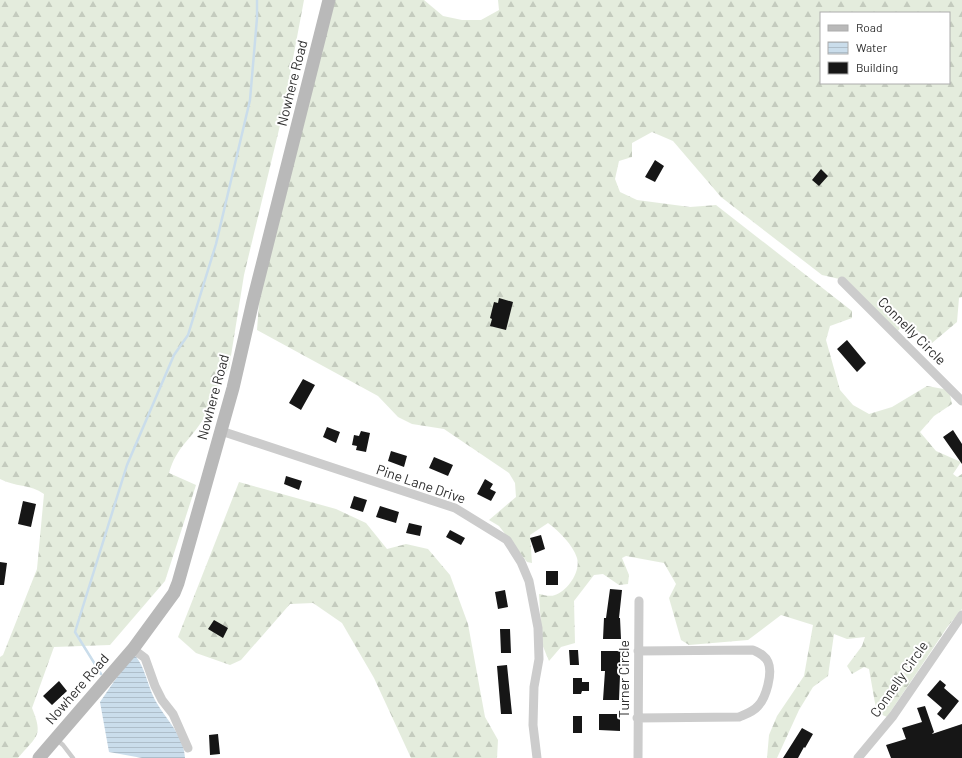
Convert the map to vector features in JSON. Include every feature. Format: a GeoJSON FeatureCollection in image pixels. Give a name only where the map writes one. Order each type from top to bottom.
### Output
{"type":"FeatureCollection","features":[{"type":"Feature","properties":{"kind":"street","name":"Nowhere Road"},"geometry":{"type":"LineString","coordinates":[[38,758],[133,649],[174,593],[234,388],[253,301],[329,0]]}},
{"type":"Feature","properties":{"kind":"street","name":"Connelly Circle"},"geometry":{"type":"LineString","coordinates":[[842,281],[962,401]]}},
{"type":"Feature","properties":{"kind":"street","name":"Pine Lane Drive"},"geometry":{"type":"LineString","coordinates":[[221,431],[455,508],[507,540],[521,562],[529,581],[538,628],[539,659],[534,687],[533,725],[537,758]]}},
{"type":"Feature","properties":{"kind":"street","name":"Turner Circle"},"geometry":{"type":"LineString","coordinates":[[638,758],[637,718],[639,601]]}},
{"type":"Feature","properties":{"kind":"street","name":"Connelly Circle"},"geometry":{"type":"LineString","coordinates":[[858,758],[893,716],[962,616]]}},
{"type":"Feature","properties":{"kind":"street"},"geometry":{"type":"LineString","coordinates":[[133,649],[144,658],[155,686],[162,700],[173,714],[188,748]]}},
{"type":"Feature","properties":{"kind":"street"},"geometry":{"type":"LineString","coordinates":[[637,718],[739,717],[751,712],[759,706],[764,698],[770,672],[768,662],[762,654],[753,650],[638,651]]}},
{"type":"Feature","properties":{"kind":"lane"},"geometry":{"type":"LineString","coordinates":[[55,739],[63,745],[73,758]]}},
{"type":"Feature","properties":{"kind":"green space"},"geometry":{"type":"Polygon","coordinates":[[[0,0],[304,0],[282,117],[244,275],[229,368],[221,380],[204,418],[176,456],[169,473],[196,485],[165,581],[110,645],[54,647],[32,708],[36,718],[38,731],[34,740],[18,758],[0,758],[0,657],[3,655],[37,569],[44,494],[39,491],[0,479],[0,0]]]}},
{"type":"Feature","properties":{"kind":"green space"},"geometry":{"type":"Polygon","coordinates":[[[335,0],[424,0],[443,16],[462,20],[481,20],[499,10],[498,0],[962,0],[962,297],[959,298],[957,322],[932,343],[906,321],[897,332],[848,281],[822,275],[721,197],[673,141],[652,132],[632,143],[632,157],[619,161],[615,179],[620,192],[637,200],[690,207],[716,205],[852,311],[852,318],[830,326],[826,340],[840,390],[853,405],[869,414],[892,407],[927,386],[949,390],[952,404],[934,416],[920,432],[936,451],[961,462],[953,474],[957,477],[962,474],[962,609],[948,626],[887,717],[878,713],[869,669],[864,667],[852,674],[847,666],[862,646],[865,637],[847,639],[834,634],[828,676],[813,687],[799,710],[777,758],[767,758],[769,735],[777,716],[804,676],[813,625],[781,615],[748,640],[689,645],[681,640],[669,598],[676,584],[664,563],[626,556],[622,558],[629,575],[628,584],[619,585],[603,574],[594,575],[574,601],[575,643],[561,647],[549,661],[542,644],[539,594],[553,596],[564,590],[575,575],[578,563],[577,558],[569,543],[548,523],[530,535],[532,563],[527,562],[499,526],[489,520],[516,497],[515,483],[509,473],[444,429],[412,424],[398,417],[378,396],[257,330],[260,289],[335,0]]]}},
{"type":"Feature","properties":{"kind":"green space"},"geometry":{"type":"Polygon","coordinates":[[[239,482],[336,509],[366,523],[387,549],[406,544],[428,549],[450,575],[468,624],[485,717],[498,740],[497,758],[411,758],[374,678],[342,623],[313,603],[290,604],[241,660],[230,665],[196,653],[178,637],[239,482]]]}},
{"type":"Feature","properties":{"kind":"water"},"geometry":{"type":"Polygon","coordinates":[[[135,655],[144,670],[154,698],[173,726],[181,741],[185,758],[142,758],[109,752],[100,702],[135,655]]]}},
{"type":"Feature","properties":{"kind":"building"},"geometry":{"type":"Polygon","coordinates":[[[655,160],[664,166],[655,182],[645,177],[655,160]]]}},
{"type":"Feature","properties":{"kind":"building"},"geometry":{"type":"Polygon","coordinates":[[[821,169],[828,176],[819,186],[812,180],[821,169]]]}},
{"type":"Feature","properties":{"kind":"building"},"geometry":{"type":"Polygon","coordinates":[[[499,298],[513,302],[506,330],[490,326],[492,319],[490,318],[494,302],[498,303],[499,298]]]}},
{"type":"Feature","properties":{"kind":"building"},"geometry":{"type":"Polygon","coordinates":[[[847,340],[866,363],[857,372],[837,349],[847,340]]]}},
{"type":"Feature","properties":{"kind":"building"},"geometry":{"type":"Polygon","coordinates":[[[303,379],[315,385],[301,410],[289,403],[303,379]]]}},
{"type":"Feature","properties":{"kind":"building"},"geometry":{"type":"Polygon","coordinates":[[[327,427],[340,432],[336,443],[323,437],[327,427]]]}},
{"type":"Feature","properties":{"kind":"building"},"geometry":{"type":"Polygon","coordinates":[[[953,430],[962,444],[962,464],[943,437],[953,430]]]}},
{"type":"Feature","properties":{"kind":"building"},"geometry":{"type":"Polygon","coordinates":[[[361,431],[370,433],[366,452],[356,450],[357,446],[352,445],[354,435],[359,436],[361,431]]]}},
{"type":"Feature","properties":{"kind":"building"},"geometry":{"type":"Polygon","coordinates":[[[391,451],[407,456],[404,467],[388,461],[391,451]]]}},
{"type":"Feature","properties":{"kind":"building"},"geometry":{"type":"Polygon","coordinates":[[[434,457],[453,465],[448,476],[429,468],[434,457]]]}},
{"type":"Feature","properties":{"kind":"building"},"geometry":{"type":"Polygon","coordinates":[[[286,476],[302,481],[299,490],[284,484],[286,476]]]}},
{"type":"Feature","properties":{"kind":"building"},"geometry":{"type":"Polygon","coordinates":[[[485,479],[493,484],[490,489],[496,492],[491,501],[477,494],[485,479]]]}},
{"type":"Feature","properties":{"kind":"building"},"geometry":{"type":"Polygon","coordinates":[[[354,496],[367,500],[363,512],[350,508],[354,496]]]}},
{"type":"Feature","properties":{"kind":"building"},"geometry":{"type":"Polygon","coordinates":[[[23,501],[36,504],[31,527],[18,524],[23,501]]]}},
{"type":"Feature","properties":{"kind":"building"},"geometry":{"type":"Polygon","coordinates":[[[380,506],[399,512],[396,523],[376,517],[380,506]]]}},
{"type":"Feature","properties":{"kind":"building"},"geometry":{"type":"Polygon","coordinates":[[[409,523],[422,526],[420,536],[406,533],[409,523]]]}},
{"type":"Feature","properties":{"kind":"building"},"geometry":{"type":"Polygon","coordinates":[[[450,530],[465,538],[461,545],[446,537],[450,530]]]}},
{"type":"Feature","properties":{"kind":"building"},"geometry":{"type":"Polygon","coordinates":[[[541,535],[545,549],[535,553],[530,538],[541,535]]]}},
{"type":"Feature","properties":{"kind":"building"},"geometry":{"type":"Polygon","coordinates":[[[0,562],[7,563],[4,585],[0,585],[0,562]]]}},
{"type":"Feature","properties":{"kind":"building"},"geometry":{"type":"Polygon","coordinates":[[[546,571],[558,571],[558,585],[546,585],[546,571]]]}},
{"type":"Feature","properties":{"kind":"building"},"geometry":{"type":"Polygon","coordinates":[[[610,589],[622,590],[619,618],[621,639],[603,639],[604,618],[606,618],[610,589]]]}},
{"type":"Feature","properties":{"kind":"building"},"geometry":{"type":"Polygon","coordinates":[[[505,590],[508,607],[498,609],[495,592],[505,590]]]}},
{"type":"Feature","properties":{"kind":"building"},"geometry":{"type":"Polygon","coordinates":[[[214,620],[228,628],[223,638],[208,629],[214,620]]]}},
{"type":"Feature","properties":{"kind":"building"},"geometry":{"type":"Polygon","coordinates":[[[500,629],[510,629],[511,653],[501,653],[500,629]]]}},
{"type":"Feature","properties":{"kind":"building"},"geometry":{"type":"Polygon","coordinates":[[[569,650],[578,650],[579,665],[570,665],[569,650]]]}},
{"type":"Feature","properties":{"kind":"building"},"geometry":{"type":"Polygon","coordinates":[[[601,651],[621,651],[619,700],[603,700],[605,671],[601,671],[601,651]]]}},
{"type":"Feature","properties":{"kind":"building"},"geometry":{"type":"Polygon","coordinates":[[[507,665],[512,714],[501,714],[497,666],[507,665]]]}},
{"type":"Feature","properties":{"kind":"building"},"geometry":{"type":"Polygon","coordinates":[[[573,678],[582,678],[582,682],[589,682],[589,691],[582,691],[581,694],[573,694],[573,678]]]}},
{"type":"Feature","properties":{"kind":"building"},"geometry":{"type":"Polygon","coordinates":[[[940,680],[946,685],[944,688],[959,701],[944,720],[937,714],[942,708],[927,695],[940,680]]]}},
{"type":"Feature","properties":{"kind":"building"},"geometry":{"type":"Polygon","coordinates":[[[59,681],[67,691],[52,705],[43,696],[59,681]]]}},
{"type":"Feature","properties":{"kind":"building"},"geometry":{"type":"Polygon","coordinates":[[[925,706],[934,732],[932,734],[962,724],[962,758],[891,758],[886,745],[906,739],[902,728],[922,722],[917,708],[925,706]]]}},
{"type":"Feature","properties":{"kind":"building"},"geometry":{"type":"Polygon","coordinates":[[[599,714],[620,714],[620,731],[599,730],[599,714]]]}},
{"type":"Feature","properties":{"kind":"building"},"geometry":{"type":"Polygon","coordinates":[[[573,716],[582,716],[582,733],[573,733],[573,716]]]}},
{"type":"Feature","properties":{"kind":"building"},"geometry":{"type":"Polygon","coordinates":[[[802,728],[813,734],[805,748],[804,747],[798,758],[783,758],[802,728]]]}},
{"type":"Feature","properties":{"kind":"building"},"geometry":{"type":"Polygon","coordinates":[[[218,734],[220,754],[210,755],[209,735],[218,734]]]}},
{"type":"Feature","properties":{"kind":"waterway"},"geometry":{"type":"LineString","coordinates":[[101,674],[75,632],[127,465],[174,355],[188,335],[216,244],[250,100],[257,18],[257,0]]}}]}
